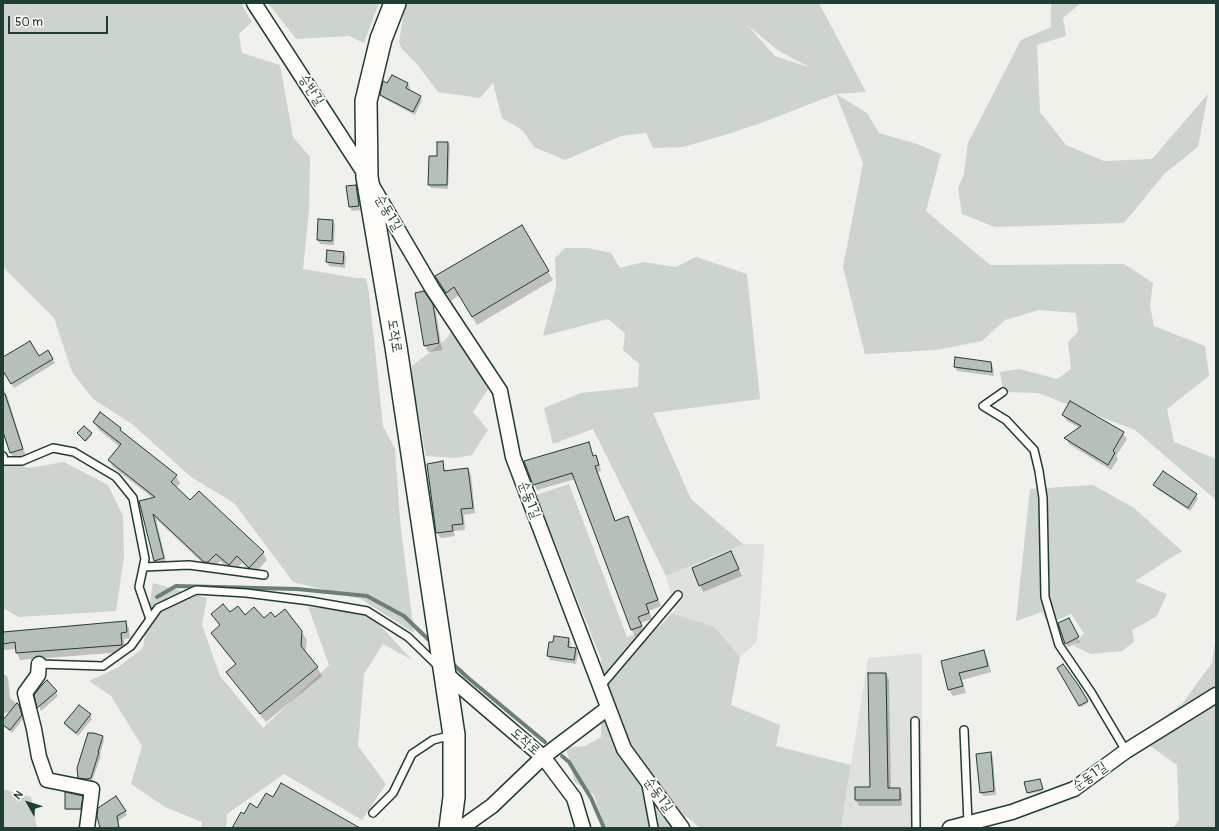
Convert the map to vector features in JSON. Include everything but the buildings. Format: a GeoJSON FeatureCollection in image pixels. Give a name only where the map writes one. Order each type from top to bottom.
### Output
{"type":"FeatureCollection","features":[{"type":"Feature","properties":{"kind":"street","name":"승반길"},"geometry":{"type":"LineString","coordinates":[[254,3],[367,177]]}},
{"type":"Feature","properties":{"kind":"street","name":"도작로"},"geometry":{"type":"LineString","coordinates":[[395,3],[381,39],[366,101],[367,177],[396,347],[454,735],[454,797],[450,828]]}},
{"type":"Feature","properties":{"kind":"street","name":"순동1길"},"geometry":{"type":"LineString","coordinates":[[367,177],[432,288],[500,391],[513,457],[624,749],[682,828]]}},
{"type":"Feature","properties":{"kind":"street"},"geometry":{"type":"LineString","coordinates":[[39,664],[38,675],[25,693],[34,729],[39,758],[47,780],[92,789],[87,828]]}},
{"type":"Feature","properties":{"kind":"street","name":"도작로"},"geometry":{"type":"LineString","coordinates":[[445,673],[543,757],[574,798],[583,828]]}},
{"type":"Feature","properties":{"kind":"street","name":"순동1길"},"geometry":{"type":"LineString","coordinates":[[950,828],[1012,812],[1074,789],[1126,751],[1216,695]]}},
{"type":"Feature","properties":{"kind":"street"},"geometry":{"type":"LineString","coordinates":[[461,828],[492,806],[543,757],[608,708]]}},
{"type":"Feature","properties":{"kind":"lane"},"geometry":{"type":"LineString","coordinates":[[1003,392],[983,406],[1006,420],[1034,450],[1043,498],[1045,596],[1059,645],[1091,692],[1126,751]]}},
{"type":"Feature","properties":{"kind":"lane"},"geometry":{"type":"LineString","coordinates":[[3,456],[5,460],[22,461],[53,448],[74,452],[116,477],[133,498],[145,559],[140,588],[150,619]]}},
{"type":"Feature","properties":{"kind":"lane"},"geometry":{"type":"LineString","coordinates":[[144,567],[189,565],[264,575]]}},
{"type":"Feature","properties":{"kind":"lane"},"geometry":{"type":"LineString","coordinates":[[39,664],[102,666],[131,646],[158,608],[196,590],[246,593],[310,601],[367,611],[408,637],[445,673]]}},
{"type":"Feature","properties":{"kind":"lane"},"geometry":{"type":"LineString","coordinates":[[600,687],[678,595]]}},
{"type":"Feature","properties":{"kind":"lane"},"geometry":{"type":"LineString","coordinates":[[916,721],[916,828]]}},
{"type":"Feature","properties":{"kind":"lane"},"geometry":{"type":"LineString","coordinates":[[964,730],[968,823]]}},
{"type":"Feature","properties":{"kind":"lane"},"geometry":{"type":"LineString","coordinates":[[373,813],[393,793],[412,754],[433,740],[454,735]]}},
{"type":"Feature","properties":{"kind":"lane"},"geometry":{"type":"LineString","coordinates":[[645,777],[654,828]]}},
{"type":"Feature","properties":{"kind":"shaded area"},"geometry":{"type":"Polygon","coordinates":[[[3,3],[241,3],[252,22],[239,34],[242,53],[280,65],[293,137],[310,157],[309,210],[303,269],[356,278],[366,278],[369,293],[383,426],[395,449],[400,521],[414,633],[361,599],[293,582],[234,503],[191,477],[132,424],[93,399],[72,372],[54,318],[3,267],[3,3]]]}},
{"type":"Feature","properties":{"kind":"shaded area"},"geometry":{"type":"Polygon","coordinates":[[[268,3],[379,3],[364,43],[349,36],[296,39],[268,3]]]}},
{"type":"Feature","properties":{"kind":"shaded area"},"geometry":{"type":"Polygon","coordinates":[[[405,3],[819,3],[866,92],[836,94],[758,124],[683,147],[653,148],[646,133],[621,136],[565,160],[534,147],[522,130],[502,118],[493,83],[480,98],[438,92],[416,63],[402,49],[399,43],[405,3]],[[747,25],[775,56],[811,68],[779,51],[747,25]]]}},
{"type":"Feature","properties":{"kind":"shaded area"},"geometry":{"type":"Polygon","coordinates":[[[1051,3],[1081,3],[1063,18],[1066,36],[1037,45],[1040,112],[1066,145],[1104,161],[1152,159],[1208,94],[1198,147],[1165,173],[1124,223],[995,227],[962,214],[958,188],[964,174],[968,143],[1021,40],[1051,27],[1051,3]]]}},
{"type":"Feature","properties":{"kind":"shaded area"},"geometry":{"type":"Polygon","coordinates":[[[836,94],[867,113],[879,133],[917,144],[941,154],[926,211],[990,265],[1124,264],[1153,283],[1150,306],[1154,326],[1205,346],[1209,376],[1167,409],[1174,442],[1216,459],[1216,500],[1135,430],[1038,393],[1003,392],[1000,372],[1019,369],[1057,379],[1071,369],[1068,342],[1078,332],[1076,313],[1039,310],[1005,320],[982,341],[936,350],[865,354],[843,267],[863,163],[836,94]]]}},
{"type":"Feature","properties":{"kind":"shaded area"},"geometry":{"type":"Polygon","coordinates":[[[565,248],[588,248],[611,253],[620,268],[643,262],[676,267],[696,257],[747,274],[760,399],[653,413],[691,499],[743,544],[666,576],[593,429],[553,444],[544,408],[581,393],[638,387],[639,364],[623,350],[625,333],[608,319],[543,336],[556,287],[555,258],[565,248]]]}},
{"type":"Feature","properties":{"kind":"shaded area"},"geometry":{"type":"Polygon","coordinates":[[[452,331],[481,372],[488,389],[473,412],[488,430],[472,455],[456,458],[426,456],[412,380],[412,366],[445,340],[452,331]]]}},
{"type":"Feature","properties":{"kind":"shaded area"},"geometry":{"type":"Polygon","coordinates":[[[3,460],[28,468],[64,462],[108,485],[123,516],[124,557],[116,611],[19,617],[3,608],[3,460]]]}},
{"type":"Feature","properties":{"kind":"shaded area"},"geometry":{"type":"Polygon","coordinates":[[[569,484],[627,637],[659,627],[672,613],[715,627],[740,657],[731,705],[780,725],[776,746],[851,765],[841,828],[700,828],[686,816],[683,828],[605,828],[594,795],[575,782],[566,748],[585,746],[601,737],[601,659],[536,495],[569,484]]]}},
{"type":"Feature","properties":{"kind":"shaded area"},"geometry":{"type":"Polygon","coordinates":[[[1093,485],[1134,508],[1182,551],[1135,581],[1167,594],[1157,616],[1132,630],[1134,642],[1122,651],[1091,654],[1074,646],[1084,633],[1071,614],[1048,624],[1042,612],[1016,621],[1030,489],[1093,485]]]}},
{"type":"Feature","properties":{"kind":"shaded area"},"geometry":{"type":"Polygon","coordinates":[[[743,544],[764,544],[760,614],[756,643],[740,657],[715,627],[672,613],[675,610],[666,576],[743,544]]]}},
{"type":"Feature","properties":{"kind":"shaded area"},"geometry":{"type":"Polygon","coordinates":[[[153,583],[207,598],[202,625],[220,676],[263,728],[329,665],[308,607],[367,611],[412,660],[383,644],[364,674],[358,746],[386,784],[362,820],[284,774],[227,814],[226,828],[201,828],[202,822],[165,807],[131,784],[142,746],[111,696],[89,681],[117,668],[143,648],[153,583]]]}},
{"type":"Feature","properties":{"kind":"shaded area"},"geometry":{"type":"Polygon","coordinates":[[[1216,635],[1216,828],[1173,828],[1179,820],[1177,765],[1150,746],[1142,733],[1182,704],[1212,663],[1216,635]]]}},
{"type":"Feature","properties":{"kind":"shaded area"},"geometry":{"type":"Polygon","coordinates":[[[922,653],[922,827],[841,828],[868,658],[922,653]]]}},
{"type":"Feature","properties":{"kind":"shaded area"},"geometry":{"type":"Polygon","coordinates":[[[3,789],[31,797],[37,828],[3,828],[3,789]]]}},
{"type":"Feature","properties":{"kind":"waterway"},"geometry":{"type":"LineString","coordinates":[[157,597],[176,586],[297,589],[367,596],[404,616],[430,641]]}},
{"type":"Feature","properties":{"kind":"waterway"},"geometry":{"type":"LineString","coordinates":[[454,665],[545,742]]}},
{"type":"Feature","properties":{"kind":"waterway"},"geometry":{"type":"LineString","coordinates":[[562,756],[569,762],[591,798],[604,828]]}}]}
